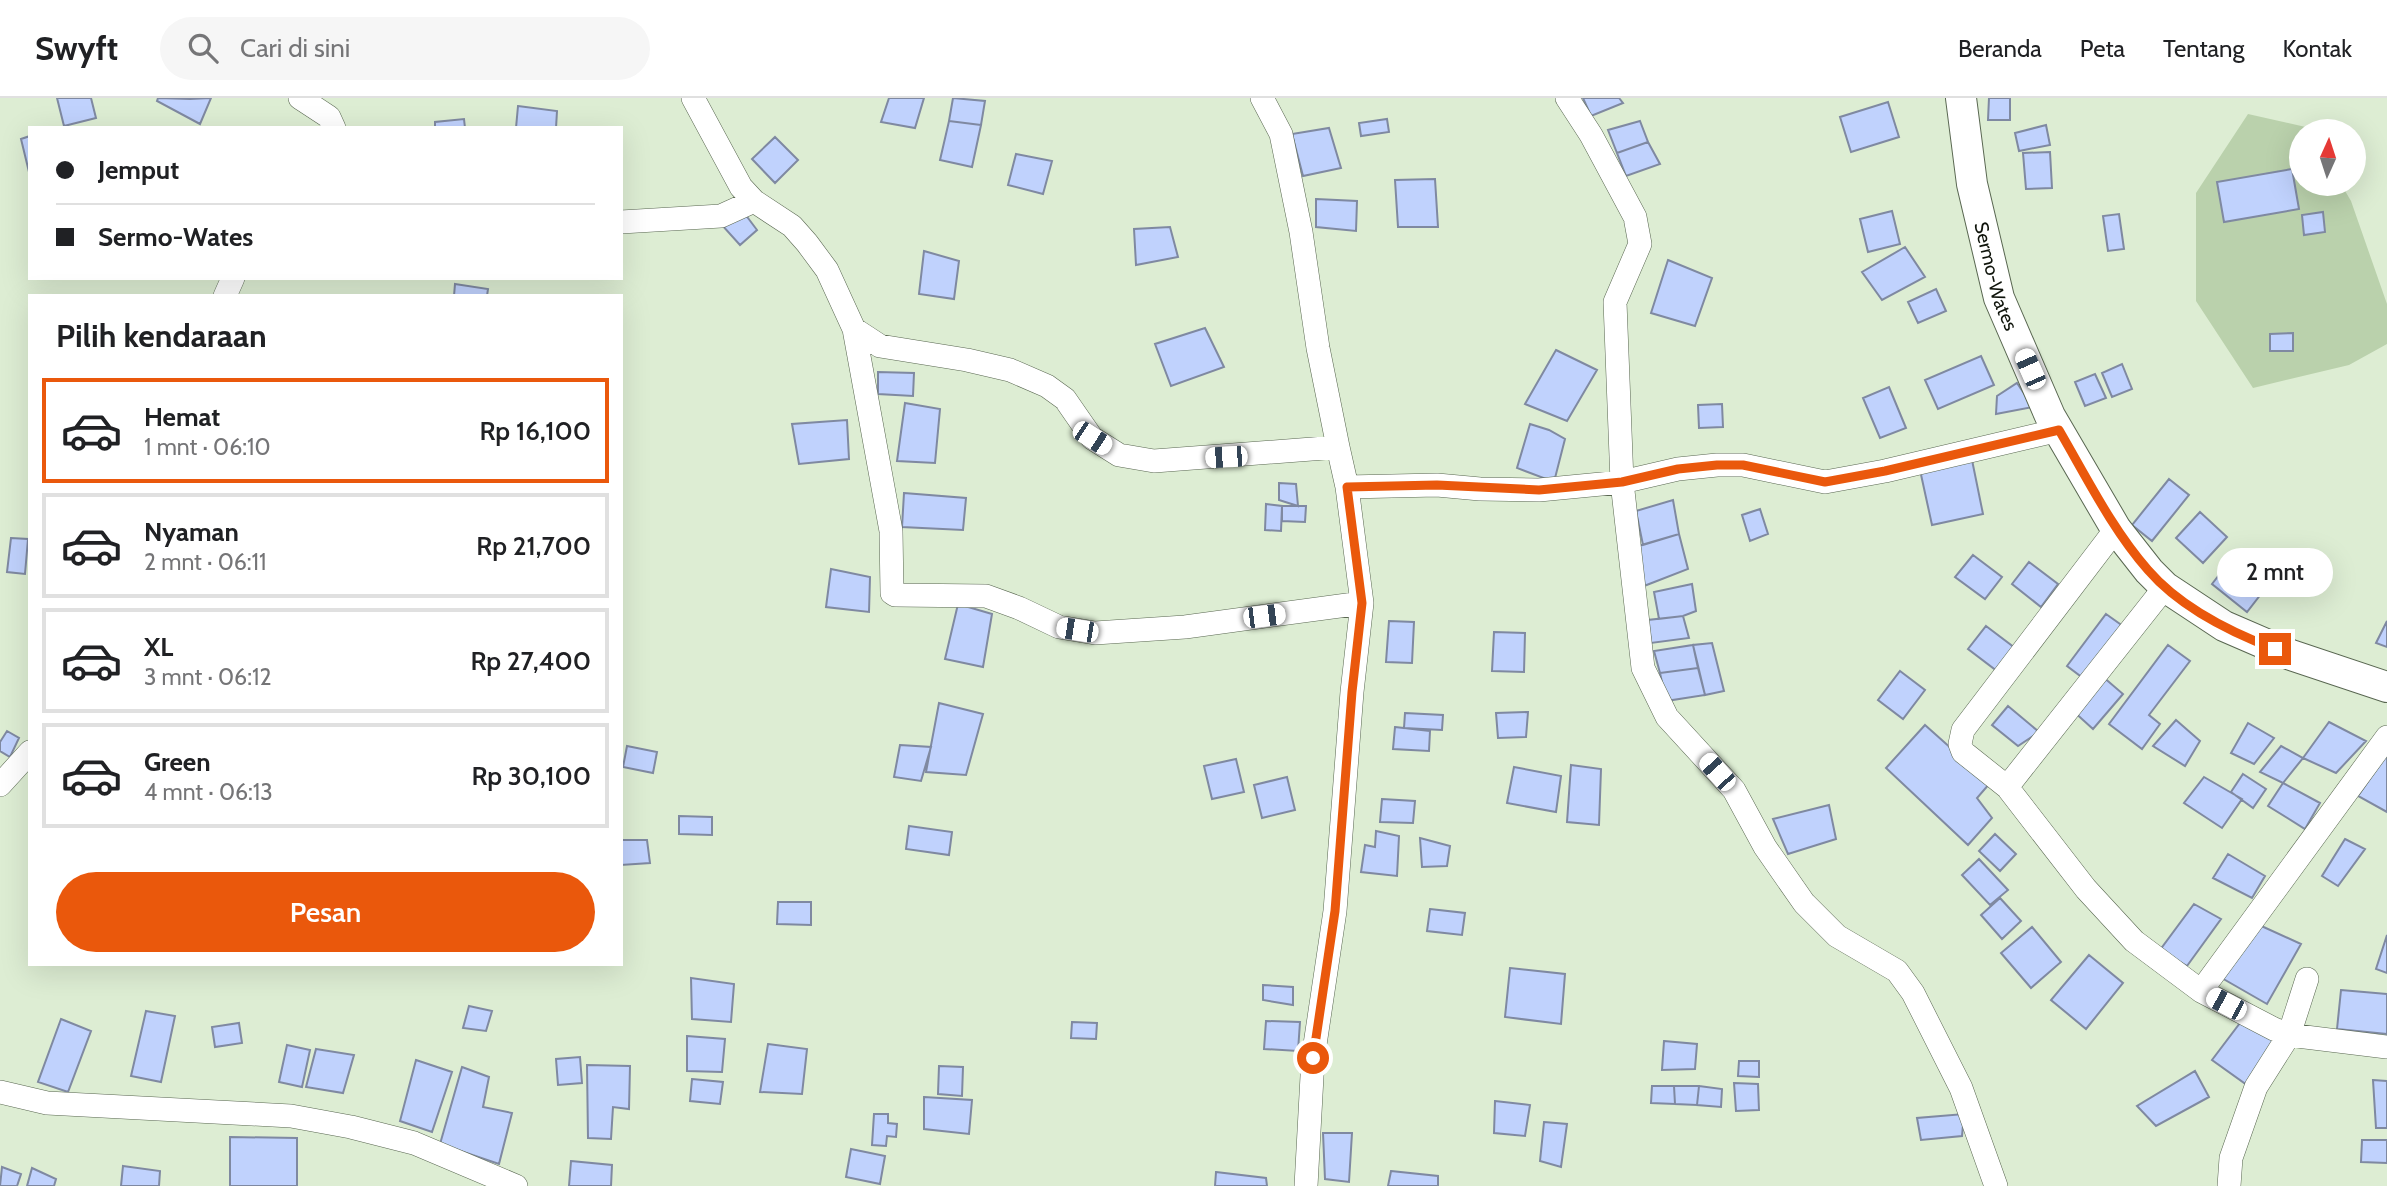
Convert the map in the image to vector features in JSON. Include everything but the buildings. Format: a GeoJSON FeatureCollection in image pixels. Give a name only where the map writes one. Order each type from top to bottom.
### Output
{"type":"FeatureCollection","features":[{"type":"Feature","properties":{"kind":"main road","name":"Sermo-Wates"},"geometry":{"type":"LineString","coordinates":[[1961,98],[1972,184],[1999,298],[2050,416],[2116,528],[2165,587],[2224,626],[2259,643],[2387,687]]}},
{"type":"Feature","properties":{"kind":"street"},"geometry":{"type":"LineString","coordinates":[[300,98],[322,111],[333,126]]}},
{"type":"Feature","properties":{"kind":"street"},"geometry":{"type":"LineString","coordinates":[[693,98],[741,187],[754,201],[792,226],[807,243],[827,271],[854,329],[891,531],[892,593],[986,596],[1059,627],[1095,633],[1185,627],[1362,603]]}},
{"type":"Feature","properties":{"kind":"street"},"geometry":{"type":"LineString","coordinates":[[1262,98],[1281,134],[1301,232],[1318,348],[1347,487],[1362,603],[1352,692],[1335,911],[1313,1058],[1306,1186]]}},
{"type":"Feature","properties":{"kind":"street"},"geometry":{"type":"LineString","coordinates":[[1567,98],[1591,135],[1635,217],[1640,244],[1615,302],[1622,482],[1643,668],[1667,717],[1734,790],[1765,847],[1804,903],[1837,936],[1897,971],[1913,993],[1961,1088],[1996,1186]]}},
{"type":"Feature","properties":{"kind":"street"},"geometry":{"type":"LineString","coordinates":[[623,222],[721,216],[754,201]]}},
{"type":"Feature","properties":{"kind":"street"},"geometry":{"type":"LineString","coordinates":[[854,329],[880,346],[1010,370],[1046,386],[1065,399],[1092,438],[1119,455],[1154,461],[1338,447]]}},
{"type":"Feature","properties":{"kind":"street"},"geometry":{"type":"LineString","coordinates":[[1347,487],[1437,485],[1539,490],[1622,482],[1678,469],[1717,465],[1752,467],[1825,482],[1885,471],[2059,430]]}},
{"type":"Feature","properties":{"kind":"street"},"geometry":{"type":"LineString","coordinates":[[2116,528],[1960,737],[1963,752],[2007,787],[2086,889],[2134,941],[2202,991],[2289,1035],[2387,1047]]}},
{"type":"Feature","properties":{"kind":"street"},"geometry":{"type":"LineString","coordinates":[[2007,787],[2165,587]]}},
{"type":"Feature","properties":{"kind":"street"},"geometry":{"type":"LineString","coordinates":[[2202,991],[2387,737]]}},
{"type":"Feature","properties":{"kind":"street"},"geometry":{"type":"LineString","coordinates":[[0,785],[28,754]]}},
{"type":"Feature","properties":{"kind":"street"},"geometry":{"type":"LineString","coordinates":[[2229,1186],[2231,1158],[2256,1087],[2289,1035],[2307,979]]}},
{"type":"Feature","properties":{"kind":"street"},"geometry":{"type":"LineString","coordinates":[[0,1092],[47,1103],[291,1116],[351,1127],[414,1143],[516,1186]]}},
{"type":"Feature","properties":{"kind":"green space"},"geometry":{"type":"Polygon","coordinates":[[[2248,114],[2289,123],[2289,196],[2348,196],[2387,304],[2387,344],[2349,365],[2253,388],[2196,301],[2196,193],[2248,114]]]}},
{"type":"Feature","properties":{"kind":"route"},"geometry":{"type":"LineString","coordinates":[[1313,1058],[1335,911],[1352,692],[1362,603],[1347,487],[1437,485],[1539,490],[1622,482],[1678,469],[1717,465],[1743,465],[1825,482],[1850,479],[2059,430],[2116,528],[2149,571],[2185,602],[2224,626],[2275,649]]}}]}
